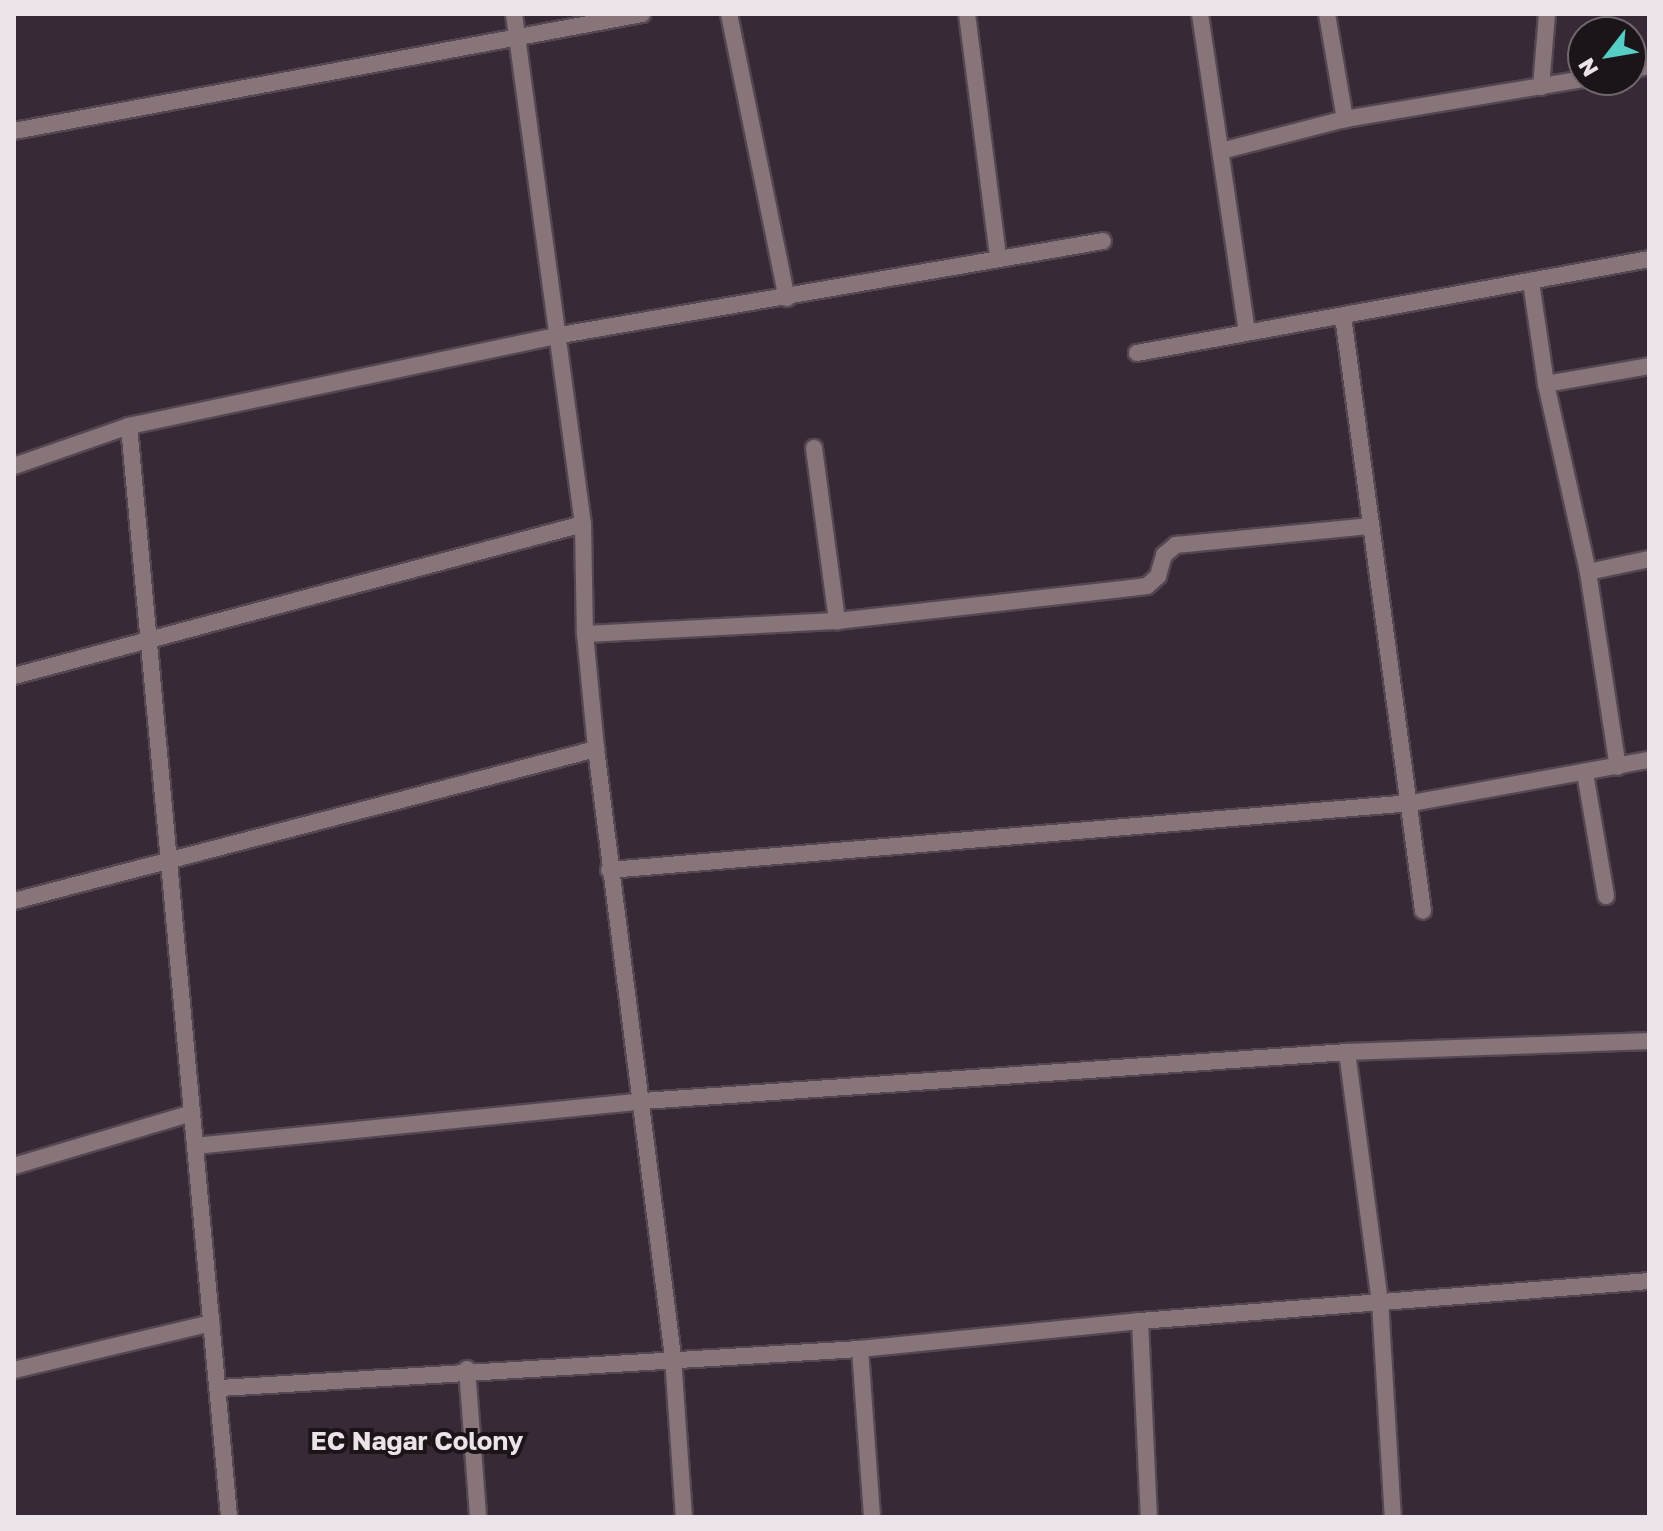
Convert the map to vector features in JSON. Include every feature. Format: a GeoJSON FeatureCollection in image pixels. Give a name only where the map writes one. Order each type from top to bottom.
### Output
{"type":"FeatureCollection","features":[{"type":"Feature","properties":{"kind":"street"},"geometry":{"type":"LineString","coordinates":[[514,14],[555,336],[583,524],[585,634],[596,749],[609,870],[643,1101],[673,1357],[684,1517]]}},
{"type":"Feature","properties":{"kind":"street"},"geometry":{"type":"LineString","coordinates":[[14,131],[642,14]]}},
{"type":"Feature","properties":{"kind":"street"},"geometry":{"type":"LineString","coordinates":[[729,14],[787,298]]}},
{"type":"Feature","properties":{"kind":"street"},"geometry":{"type":"LineString","coordinates":[[967,14],[998,257]]}},
{"type":"Feature","properties":{"kind":"street"},"geometry":{"type":"LineString","coordinates":[[1200,14],[1247,332]]}},
{"type":"Feature","properties":{"kind":"street"},"geometry":{"type":"LineString","coordinates":[[1327,14],[1345,119]]}},
{"type":"Feature","properties":{"kind":"street"},"geometry":{"type":"LineString","coordinates":[[1541,87],[1547,14]]}},
{"type":"Feature","properties":{"kind":"street"},"geometry":{"type":"LineString","coordinates":[[1221,151],[1345,119],[1567,82]]}},
{"type":"Feature","properties":{"kind":"street"},"geometry":{"type":"LineString","coordinates":[[14,466],[129,426],[555,336],[1103,241]]}},
{"type":"Feature","properties":{"kind":"street"},"geometry":{"type":"LineString","coordinates":[[1137,353],[1649,259]]}},
{"type":"Feature","properties":{"kind":"street"},"geometry":{"type":"LineString","coordinates":[[1531,282],[1546,384],[1588,572],[1618,767]]}},
{"type":"Feature","properties":{"kind":"street"},"geometry":{"type":"LineString","coordinates":[[1343,316],[1412,803],[1423,911]]}},
{"type":"Feature","properties":{"kind":"street"},"geometry":{"type":"LineString","coordinates":[[1546,384],[1649,366]]}},
{"type":"Feature","properties":{"kind":"street"},"geometry":{"type":"LineString","coordinates":[[129,426],[211,1323],[220,1388],[229,1517]]}},
{"type":"Feature","properties":{"kind":"street"},"geometry":{"type":"LineString","coordinates":[[814,448],[837,621]]}},
{"type":"Feature","properties":{"kind":"street"},"geometry":{"type":"LineString","coordinates":[[14,676],[583,524]]}},
{"type":"Feature","properties":{"kind":"street"},"geometry":{"type":"LineString","coordinates":[[585,634],[837,621],[1147,586],[1158,576],[1164,555],[1176,545],[1371,526]]}},
{"type":"Feature","properties":{"kind":"street"},"geometry":{"type":"LineString","coordinates":[[1588,572],[1649,559]]}},
{"type":"Feature","properties":{"kind":"street"},"geometry":{"type":"LineString","coordinates":[[14,901],[169,857],[596,749]]}},
{"type":"Feature","properties":{"kind":"street"},"geometry":{"type":"LineString","coordinates":[[609,870],[1412,803],[1649,760]]}},
{"type":"Feature","properties":{"kind":"street"},"geometry":{"type":"LineString","coordinates":[[1585,773],[1606,896]]}},
{"type":"Feature","properties":{"kind":"street"},"geometry":{"type":"LineString","coordinates":[[195,1146],[643,1101],[1347,1052],[1649,1041]]}},
{"type":"Feature","properties":{"kind":"street"},"geometry":{"type":"LineString","coordinates":[[1347,1052],[1380,1301],[1393,1517]]}},
{"type":"Feature","properties":{"kind":"street"},"geometry":{"type":"LineString","coordinates":[[14,1166],[192,1113]]}},
{"type":"Feature","properties":{"kind":"street"},"geometry":{"type":"LineString","coordinates":[[220,1388],[467,1369],[860,1349],[1140,1321],[1649,1281]]}},
{"type":"Feature","properties":{"kind":"street"},"geometry":{"type":"LineString","coordinates":[[1140,1321],[1149,1517]]}},
{"type":"Feature","properties":{"kind":"street"},"geometry":{"type":"LineString","coordinates":[[14,1370],[211,1323]]}},
{"type":"Feature","properties":{"kind":"street"},"geometry":{"type":"LineString","coordinates":[[860,1349],[872,1517]]}},
{"type":"Feature","properties":{"kind":"street"},"geometry":{"type":"LineString","coordinates":[[467,1369],[478,1517]]}},
{"type":"Feature","properties":{"kind":"district","name":"EC Nagar Colony"},"geometry":{"type":"Point","coordinates":[417,1441]}}]}
